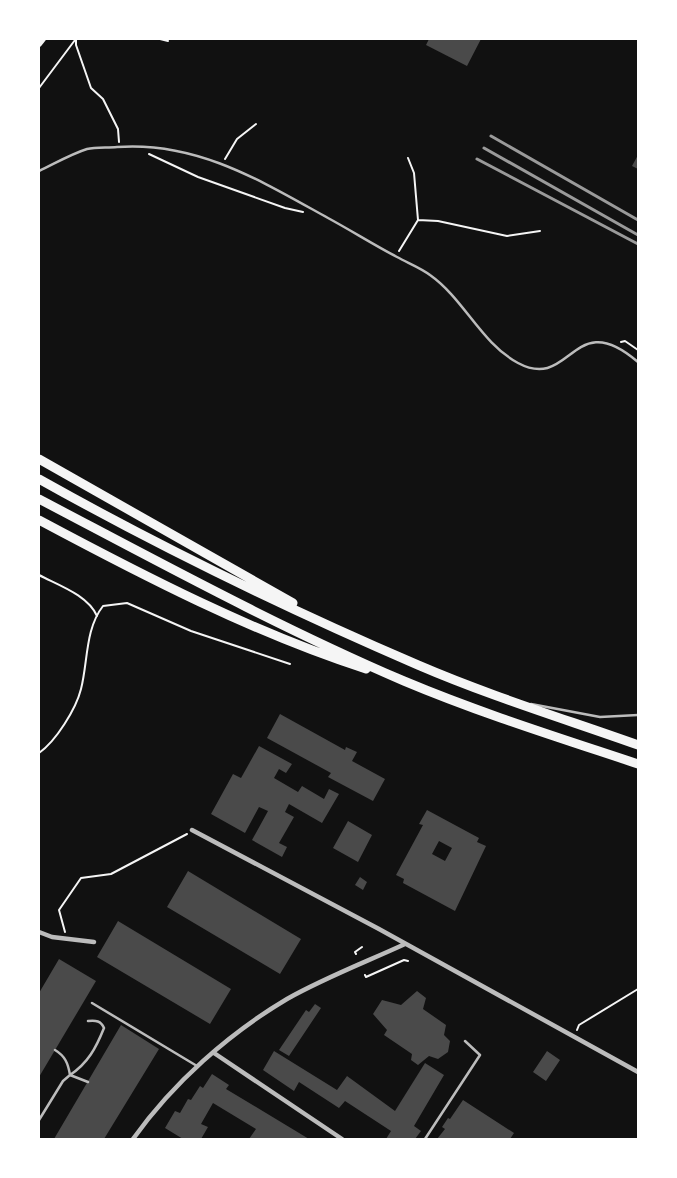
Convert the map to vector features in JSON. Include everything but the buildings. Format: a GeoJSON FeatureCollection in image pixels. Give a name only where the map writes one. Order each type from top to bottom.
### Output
{"type":"FeatureCollection","features":[{"type":"Feature","properties":{"kind":"highway"},"geometry":{"type":"LineString","coordinates":[[39,459],[337,628]]}},
{"type":"Feature","properties":{"kind":"highway"},"geometry":{"type":"LineString","coordinates":[[39,479],[138,534],[241,585],[419,665],[508,700],[638,745]]}},
{"type":"Feature","properties":{"kind":"highway"},"geometry":{"type":"LineString","coordinates":[[39,499],[252,612],[405,681]]}},
{"type":"Feature","properties":{"kind":"highway"},"geometry":{"type":"LineString","coordinates":[[39,520],[122,564],[247,622],[327,656],[405,681],[527,727],[638,764]]}},
{"type":"Feature","properties":{"kind":"main road"},"geometry":{"type":"LineString","coordinates":[[39,44],[43,39]]}},
{"type":"Feature","properties":{"kind":"street"},"geometry":{"type":"LineString","coordinates":[[192,830],[638,1072]]}},
{"type":"Feature","properties":{"kind":"street"},"geometry":{"type":"LineString","coordinates":[[40,934],[94,942]]}},
{"type":"Feature","properties":{"kind":"street"},"geometry":{"type":"LineString","coordinates":[[133,1139],[157,1107],[198,1067],[243,1029],[289,998],[405,944]]}},
{"type":"Feature","properties":{"kind":"street"},"geometry":{"type":"LineString","coordinates":[[214,1053],[342,1139]]}},
{"type":"Feature","properties":{"kind":"lane"},"geometry":{"type":"LineString","coordinates":[[39,171],[88,149],[119,147],[179,149],[222,163],[277,190],[430,275],[499,349],[517,363],[532,370],[546,370],[559,364],[587,343],[601,342],[613,344],[638,362]]}},
{"type":"Feature","properties":{"kind":"lane"},"geometry":{"type":"LineString","coordinates":[[508,700],[600,717],[638,715]]}},
{"type":"Feature","properties":{"kind":"lane"},"geometry":{"type":"LineString","coordinates":[[92,1003],[198,1067]]}},
{"type":"Feature","properties":{"kind":"lane"},"geometry":{"type":"LineString","coordinates":[[39,1120],[62,1081],[82,1066],[92,1054],[104,1028],[102,1023],[95,1020],[88,1021]]}},
{"type":"Feature","properties":{"kind":"lane"},"geometry":{"type":"LineString","coordinates":[[425,1139],[480,1055],[465,1041]]}},
{"type":"Feature","properties":{"kind":"lane"},"geometry":{"type":"LineString","coordinates":[[55,1050],[62,1054],[68,1063],[70,1075]]}},
{"type":"Feature","properties":{"kind":"lane"},"geometry":{"type":"LineString","coordinates":[[70,1075],[88,1082]]}},
{"type":"Feature","properties":{"kind":"path"},"geometry":{"type":"LineString","coordinates":[[39,88],[76,39]]}},
{"type":"Feature","properties":{"kind":"path"},"geometry":{"type":"LineString","coordinates":[[76,39],[76,45],[91,88],[103,99],[118,129],[119,147]]}},
{"type":"Feature","properties":{"kind":"path"},"geometry":{"type":"LineString","coordinates":[[160,39],[168,41]]}},
{"type":"Feature","properties":{"kind":"path"},"geometry":{"type":"LineString","coordinates":[[222,163],[237,139],[256,124]]}},
{"type":"Feature","properties":{"kind":"path"},"geometry":{"type":"LineString","coordinates":[[137,147],[158,160],[198,177],[285,208],[310,214]]}},
{"type":"Feature","properties":{"kind":"path"},"geometry":{"type":"LineString","coordinates":[[396,256],[418,220],[414,173],[408,158]]}},
{"type":"Feature","properties":{"kind":"path"},"geometry":{"type":"LineString","coordinates":[[418,220],[438,221],[506,236],[540,231]]}},
{"type":"Feature","properties":{"kind":"path"},"geometry":{"type":"LineString","coordinates":[[613,344],[625,341],[638,350]]}},
{"type":"Feature","properties":{"kind":"path"},"geometry":{"type":"LineString","coordinates":[[39,575],[75,594],[93,607],[97,616]]}},
{"type":"Feature","properties":{"kind":"path"},"geometry":{"type":"LineString","coordinates":[[39,753],[51,744],[81,691],[92,626],[103,606],[127,603],[191,631],[290,664]]}},
{"type":"Feature","properties":{"kind":"path"},"geometry":{"type":"LineString","coordinates":[[68,939],[59,910],[81,878],[111,874],[192,830]]}},
{"type":"Feature","properties":{"kind":"path"},"geometry":{"type":"LineString","coordinates":[[356,954],[355,952],[362,947]]}},
{"type":"Feature","properties":{"kind":"path"},"geometry":{"type":"LineString","coordinates":[[365,975],[366,977],[404,960],[408,961]]}},
{"type":"Feature","properties":{"kind":"path"},"geometry":{"type":"LineString","coordinates":[[573,1037],[579,1025],[638,989]]}},
{"type":"Feature","properties":{"kind":"railway"},"geometry":{"type":"LineString","coordinates":[[491,136],[638,220]]}},
{"type":"Feature","properties":{"kind":"railway"},"geometry":{"type":"LineString","coordinates":[[484,148],[638,235]]}},
{"type":"Feature","properties":{"kind":"railway"},"geometry":{"type":"LineString","coordinates":[[477,159],[638,244]]}}]}
